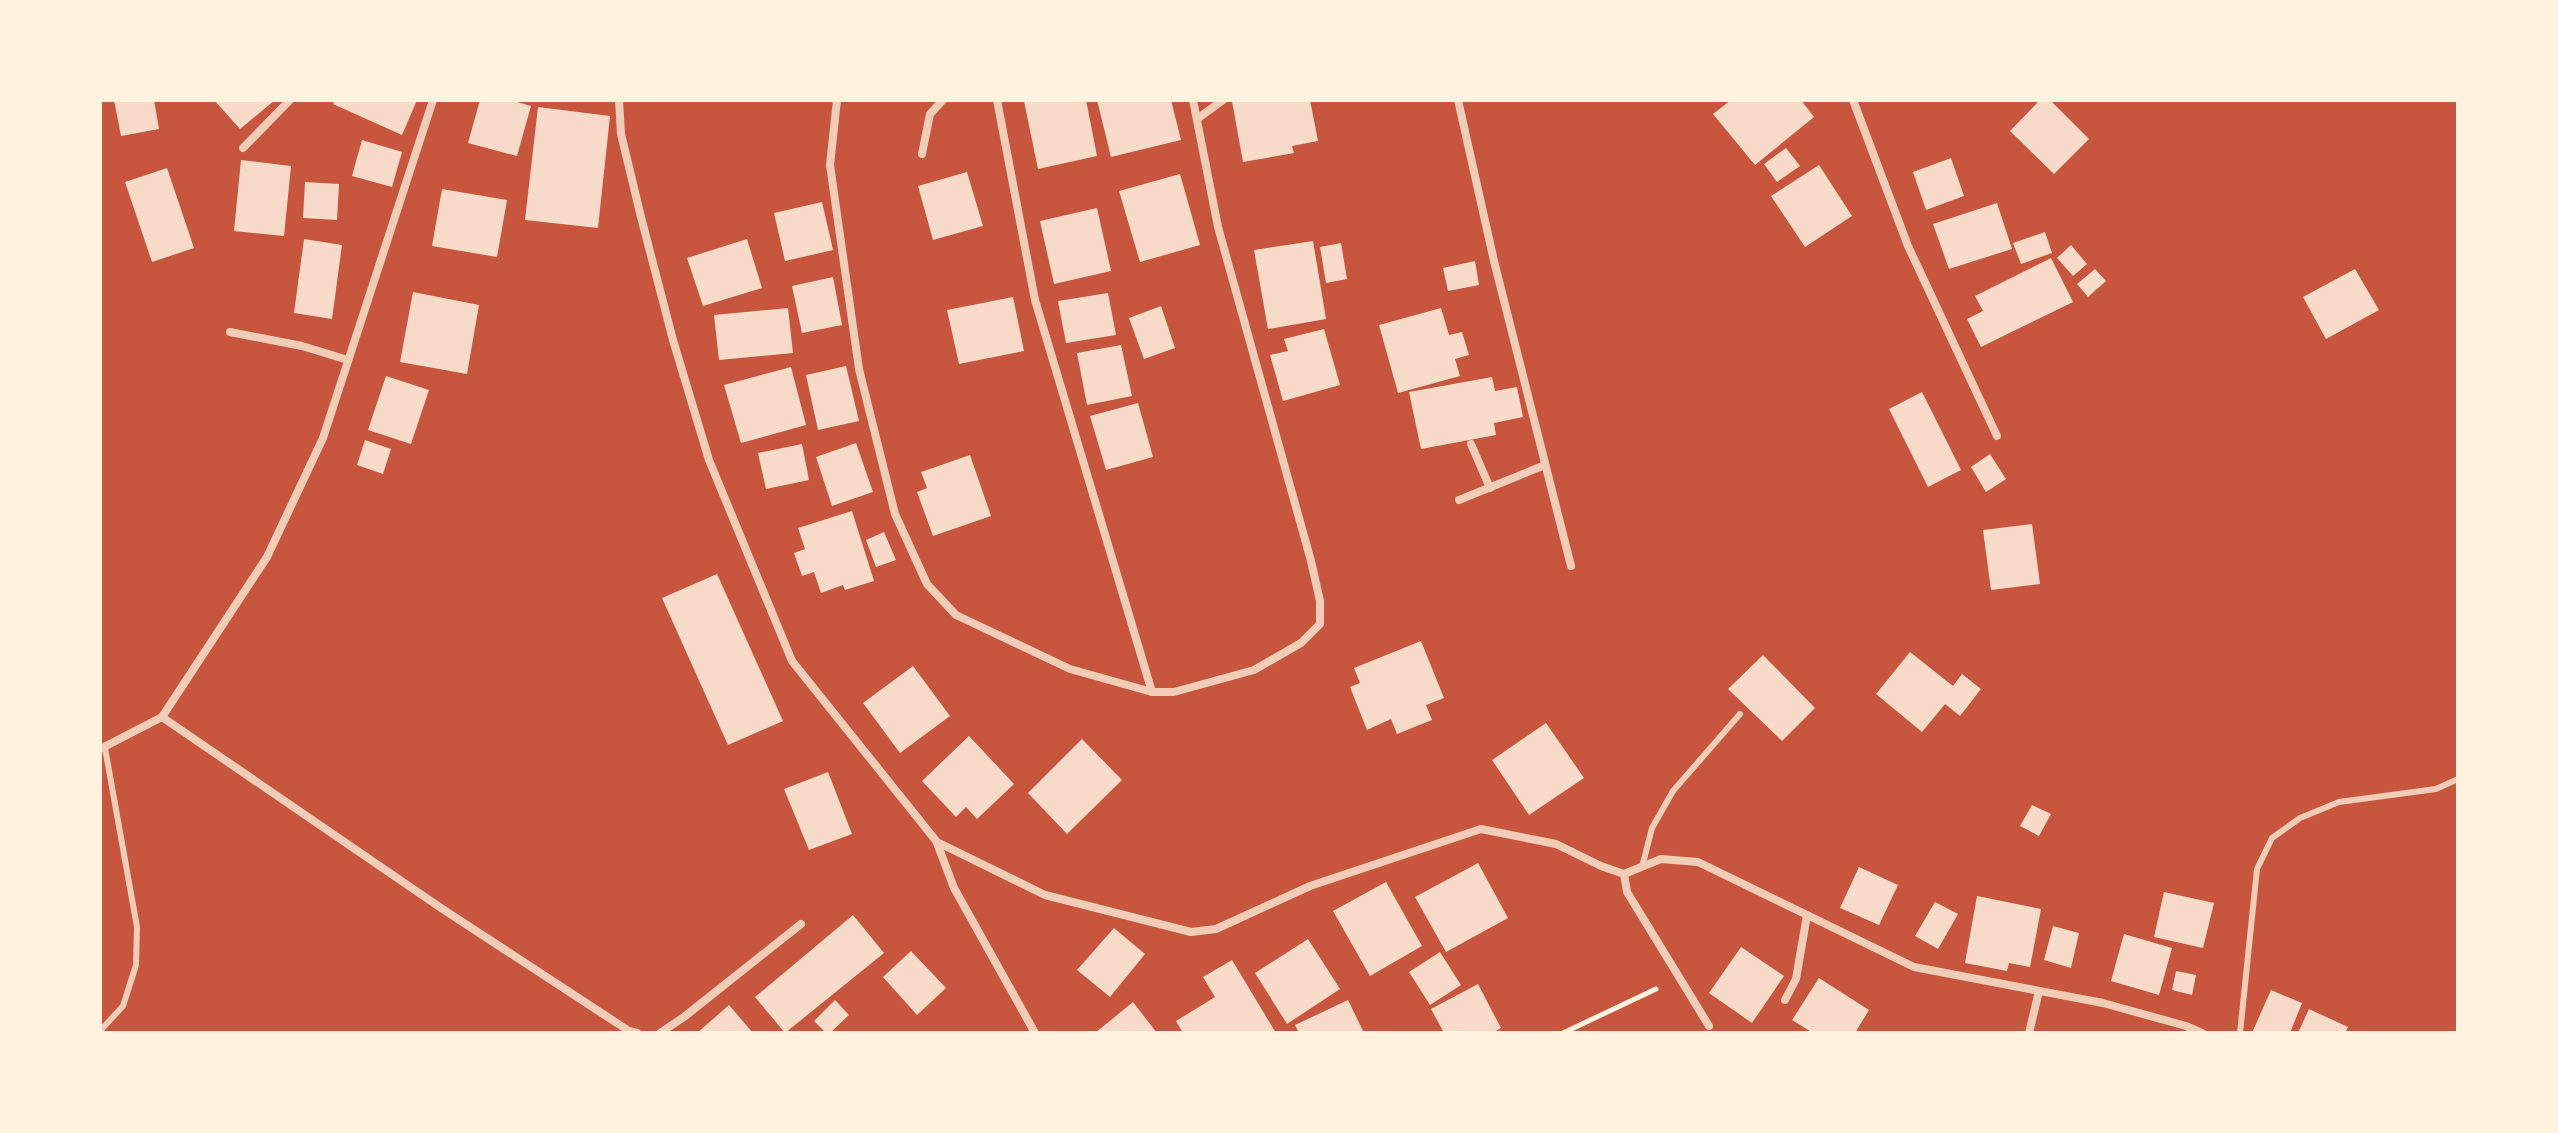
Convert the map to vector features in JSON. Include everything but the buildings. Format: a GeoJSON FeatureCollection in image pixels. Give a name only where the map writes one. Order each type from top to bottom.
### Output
{"type":"FeatureCollection","features":[{"type":"Feature","properties":{"kind":"street"},"geometry":{"type":"LineString","coordinates":[[243,148],[290,100]]}},
{"type":"Feature","properties":{"kind":"street"},"geometry":{"type":"LineString","coordinates":[[102,749],[162,717],[267,557],[323,438],[433,100]]}},
{"type":"Feature","properties":{"kind":"street"},"geometry":{"type":"LineString","coordinates":[[619,100],[621,134],[641,217],[709,460],[792,661],[937,842],[954,888],[1035,1033]]}},
{"type":"Feature","properties":{"kind":"street"},"geometry":{"type":"LineString","coordinates":[[837,100],[830,165],[859,369],[895,514],[927,584],[956,615],[1070,669],[1152,692],[1174,692],[1254,670],[1301,643],[1320,624],[1320,601],[1311,561],[1218,227],[1193,100]]}},
{"type":"Feature","properties":{"kind":"street"},"geometry":{"type":"LineString","coordinates":[[922,154],[930,114],[943,100]]}},
{"type":"Feature","properties":{"kind":"street"},"geometry":{"type":"LineString","coordinates":[[997,100],[1035,300],[1152,692]]}},
{"type":"Feature","properties":{"kind":"street"},"geometry":{"type":"LineString","coordinates":[[1197,119],[1223,100]]}},
{"type":"Feature","properties":{"kind":"street"},"geometry":{"type":"LineString","coordinates":[[1458,100],[1494,261],[1571,566]]}},
{"type":"Feature","properties":{"kind":"street"},"geometry":{"type":"LineString","coordinates":[[1853,100],[1908,246],[1997,436]]}},
{"type":"Feature","properties":{"kind":"street"},"geometry":{"type":"LineString","coordinates":[[230,332],[302,346],[348,360]]}},
{"type":"Feature","properties":{"kind":"street"},"geometry":{"type":"LineString","coordinates":[[1471,444],[1490,488]]}},
{"type":"Feature","properties":{"kind":"street"},"geometry":{"type":"LineString","coordinates":[[1459,500],[1545,465]]}},
{"type":"Feature","properties":{"kind":"street"},"geometry":{"type":"LineString","coordinates":[[162,717],[441,908],[629,1031],[637,1033]]}},
{"type":"Feature","properties":{"kind":"street"},"geometry":{"type":"LineString","coordinates":[[937,842],[1045,895],[1191,932],[1216,929],[1310,886],[1481,829],[1556,844],[1624,874],[1661,859],[1698,862],[1914,967],[2103,1003],[2202,1033]]}},
{"type":"Feature","properties":{"kind":"street"},"geometry":{"type":"LineString","coordinates":[[1624,874],[1627,892],[1709,1026]]}},
{"type":"Feature","properties":{"kind":"street"},"geometry":{"type":"LineString","coordinates":[[1785,1000],[1796,979],[1807,915]]}},
{"type":"Feature","properties":{"kind":"street"},"geometry":{"type":"LineString","coordinates":[[660,1033],[801,924]]}},
{"type":"Feature","properties":{"kind":"street"},"geometry":{"type":"LineString","coordinates":[[2029,1033],[2039,991]]}},
{"type":"Feature","properties":{"kind":"lane"},"geometry":{"type":"LineString","coordinates":[[1642,867],[1652,828],[1673,791],[1740,714]]}},
{"type":"Feature","properties":{"kind":"lane"},"geometry":{"type":"LineString","coordinates":[[100,1031],[123,1006],[136,965],[137,939],[102,749]]}},
{"type":"Feature","properties":{"kind":"lane"},"geometry":{"type":"LineString","coordinates":[[2240,1033],[2257,869],[2272,838],[2300,818],[2339,802],[2436,789],[2458,779]]}},
{"type":"Feature","properties":{"kind":"path"},"geometry":{"type":"LineString","coordinates":[[1563,1033],[1678,979]]}}]}
